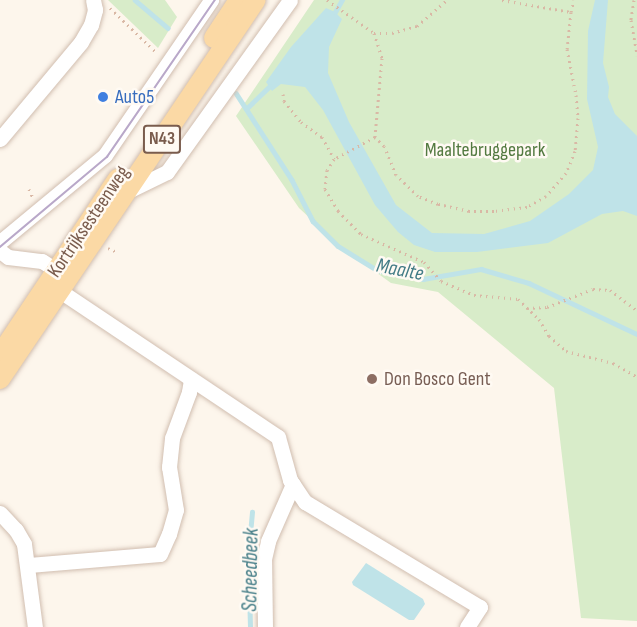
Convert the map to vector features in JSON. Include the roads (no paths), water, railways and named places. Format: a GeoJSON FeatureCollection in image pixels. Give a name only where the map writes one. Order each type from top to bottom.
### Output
{"type":"FeatureCollection","features":[{"type":"Feature","properties":{"kind":"main road","name":"Kortrijksesteenweg"},"geometry":{"type":"LineString","coordinates":[[0,379],[58,280],[239,0]]}},
{"type":"Feature","properties":{"kind":"main road","name":"Kortrijksesteenweg"},"geometry":{"type":"LineString","coordinates":[[0,355],[125,193],[256,0]]}},
{"type":"Feature","properties":{"kind":"street"},"geometry":{"type":"LineString","coordinates":[[0,242],[105,155],[211,0]]}},
{"type":"Feature","properties":{"kind":"street","name":"Kortrijksesteenweg"},"geometry":{"type":"LineString","coordinates":[[125,193],[167,172],[290,0]]}},
{"type":"Feature","properties":{"kind":"street"},"geometry":{"type":"LineString","coordinates":[[0,139],[81,42],[91,26],[98,1]]}},
{"type":"Feature","properties":{"kind":"street"},"geometry":{"type":"LineString","coordinates":[[0,251],[8,257],[33,258],[58,280]]}},
{"type":"Feature","properties":{"kind":"street","name":"Kortrijksesteenweg"},"geometry":{"type":"LineString","coordinates":[[58,280],[191,379],[278,437],[292,483]]}},
{"type":"Feature","properties":{"kind":"street"},"geometry":{"type":"LineString","coordinates":[[29,565],[159,554],[169,534],[176,510],[169,467],[172,438],[189,392],[191,379]]}},
{"type":"Feature","properties":{"kind":"street"},"geometry":{"type":"LineString","coordinates":[[265,627],[264,559],[268,541],[292,483]]}},
{"type":"Feature","properties":{"kind":"street"},"geometry":{"type":"LineString","coordinates":[[292,483],[305,501],[480,607],[467,627]]}},
{"type":"Feature","properties":{"kind":"street"},"geometry":{"type":"LineString","coordinates":[[0,513],[16,530],[24,544],[29,565],[35,627]]}},
{"type":"Feature","properties":{"kind":"water"},"geometry":{"type":"Polygon","coordinates":[[[595,0],[608,0],[603,63],[609,87],[608,97],[615,114],[637,136],[637,216],[623,211],[602,214],[548,243],[477,252],[435,252],[414,245],[398,232],[375,205],[323,110],[305,87],[281,84],[272,91],[266,82],[291,47],[326,8],[335,12],[342,19],[329,47],[328,73],[349,122],[396,205],[432,233],[484,234],[530,221],[569,194],[593,170],[598,147],[587,99],[588,31],[595,0]]]}},
{"type":"Feature","properties":{"kind":"water"},"geometry":{"type":"Polygon","coordinates":[[[366,563],[423,599],[425,604],[414,620],[409,620],[353,585],[352,582],[366,563]]]}},
{"type":"Feature","properties":{"kind":"waterway","name":"Maalte"},"geometry":{"type":"LineString","coordinates":[[135,0],[168,28]]}},
{"type":"Feature","properties":{"kind":"waterway"},"geometry":{"type":"LineString","coordinates":[[335,12],[342,0]]}},
{"type":"Feature","properties":{"kind":"waterway"},"geometry":{"type":"LineString","coordinates":[[246,109],[269,87]]}},
{"type":"Feature","properties":{"kind":"waterway","name":"Maalte"},"geometry":{"type":"LineString","coordinates":[[236,93],[292,180],[313,221],[338,246],[377,270],[423,279],[481,269],[529,283],[637,334]]}},
{"type":"Feature","properties":{"kind":"waterway","name":"Scheedbeek"},"geometry":{"type":"LineString","coordinates":[[250,627],[248,556],[252,512]]}},
{"type":"Feature","properties":{"kind":"tram line"},"geometry":{"type":"LineString","coordinates":[[0,247],[107,157],[215,0]]}},
{"type":"Feature","properties":{"kind":"place","name":"Auto5"},"geometry":{"type":"Point","coordinates":[103,97]}},
{"type":"Feature","properties":{"kind":"place","name":"Don Bosco Gent"},"geometry":{"type":"Point","coordinates":[372,379]}},
{"type":"Feature","properties":{"kind":"park label","name":"Maaltebruggepark"},"geometry":{"type":"Point","coordinates":[485,150]}}]}
